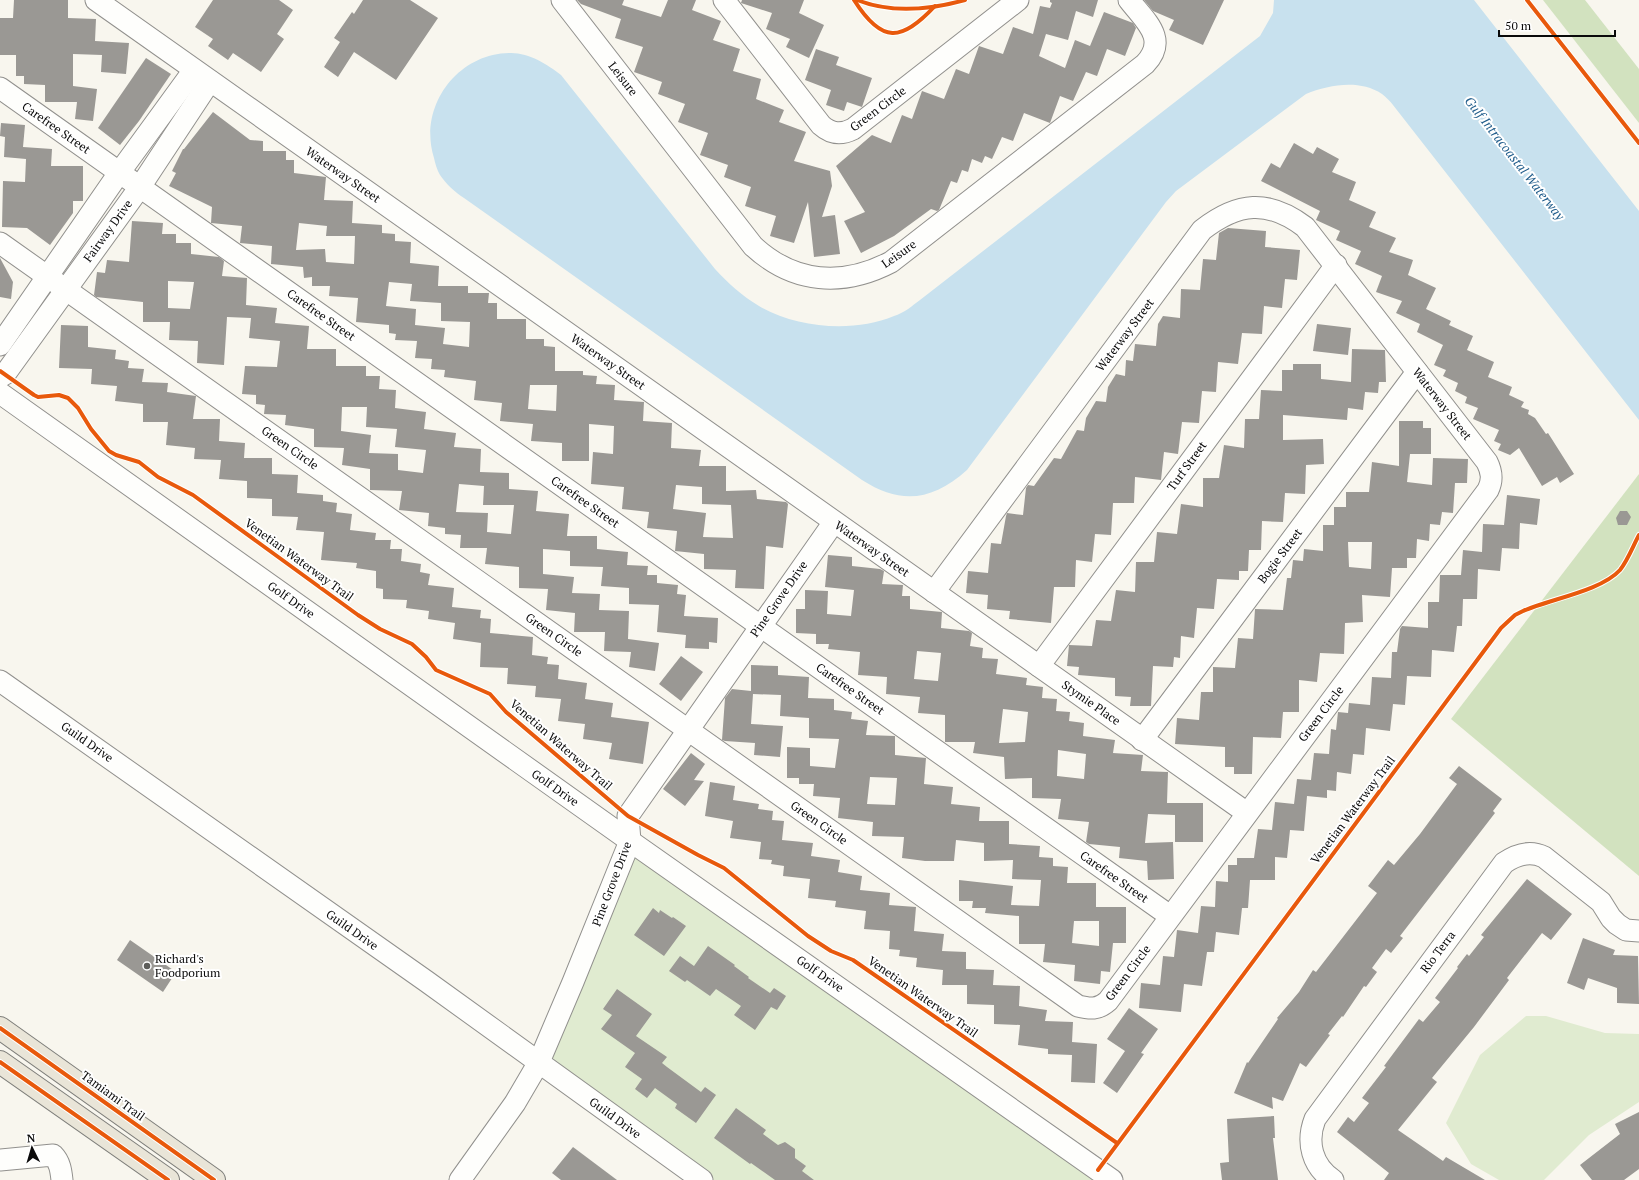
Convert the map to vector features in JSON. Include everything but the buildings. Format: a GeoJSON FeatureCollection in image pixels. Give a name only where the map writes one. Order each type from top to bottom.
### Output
{"type":"FeatureCollection","features":[{"type":"Feature","properties":{"kind":"main road","name":"Tamiami Trail"},"geometry":{"type":"LineString","coordinates":[[0,1028],[214,1180]]}},
{"type":"Feature","properties":{"kind":"main road"},"geometry":{"type":"LineString","coordinates":[[0,1062],[168,1180]]}},
{"type":"Feature","properties":{"kind":"street","name":"Waterway Street"},"geometry":{"type":"LineString","coordinates":[[96,0],[934,592],[1202,230],[1217,218],[1244,208],[1261,208],[1277,211],[1292,217],[1305,227],[1336,265],[1487,462],[1491,474]]}},
{"type":"Feature","properties":{"kind":"street","name":"Leisure"},"geometry":{"type":"LineString","coordinates":[[562,0],[753,246],[775,263],[790,271],[822,278],[840,278],[859,275],[877,269],[891,262],[1145,64],[1155,51],[1156,39],[1152,30],[1129,0]]}},
{"type":"Feature","properties":{"kind":"street","name":"Green Circle"},"geometry":{"type":"LineString","coordinates":[[724,0],[821,125],[827,130],[836,133],[846,133],[853,129],[1018,0]]}},
{"type":"Feature","properties":{"kind":"street"},"geometry":{"type":"LineString","coordinates":[[0,345],[119,172],[202,76]]}},
{"type":"Feature","properties":{"kind":"street","name":"Fairway Drive"},"geometry":{"type":"LineString","coordinates":[[0,377],[5,374],[140,187],[202,76]]}},
{"type":"Feature","properties":{"kind":"street","name":"Carefree Street"},"geometry":{"type":"LineString","coordinates":[[0,88],[1170,916]]}},
{"type":"Feature","properties":{"kind":"street","name":"Green Circle"},"geometry":{"type":"LineString","coordinates":[[0,242],[1078,1006],[1095,1009],[1108,1001],[1488,490],[1491,484],[1491,474]]}},
{"type":"Feature","properties":{"kind":"street","name":"Turf Street"},"geometry":{"type":"LineString","coordinates":[[1039,666],[1336,265]]}},
{"type":"Feature","properties":{"kind":"street","name":"Bogie Street"},"geometry":{"type":"LineString","coordinates":[[1142,740],[1417,372]]}},
{"type":"Feature","properties":{"kind":"street","name":"Golf Drive"},"geometry":{"type":"LineString","coordinates":[[0,393],[630,841],[1112,1180]]}},
{"type":"Feature","properties":{"kind":"street","name":"Pine Grove Drive"},"geometry":{"type":"LineString","coordinates":[[460,1180],[515,1103],[538,1062],[573,982],[630,841],[628,816],[834,522]]}},
{"type":"Feature","properties":{"kind":"street","name":"Stymie Place"},"geometry":{"type":"LineString","coordinates":[[934,592],[1247,814]]}},
{"type":"Feature","properties":{"kind":"street","name":"Guild Drive"},"geometry":{"type":"LineString","coordinates":[[0,681],[702,1180]]}},
{"type":"Feature","properties":{"kind":"street","name":"Rio Terra"},"geometry":{"type":"LineString","coordinates":[[1333,1180],[1321,1170],[1312,1153],[1311,1135],[1315,1119],[1504,863],[1511,858],[1525,853],[1544,857],[1601,902],[1611,918],[1617,924],[1626,930],[1639,931]]}},
{"type":"Feature","properties":{"kind":"street"},"geometry":{"type":"LineString","coordinates":[[0,1160],[53,1155],[57,1159],[62,1180]]}},
{"type":"Feature","properties":{"kind":"green space"},"geometry":{"type":"Polygon","coordinates":[[[1543,0],[1585,0],[1639,69],[1639,123],[1543,0]]]}},
{"type":"Feature","properties":{"kind":"green space"},"geometry":{"type":"Polygon","coordinates":[[[1639,474],[1639,876],[1451,719],[1639,474]]]}},
{"type":"Feature","properties":{"kind":"green space"},"geometry":{"type":"Polygon","coordinates":[[[640,857],[1100,1180],[714,1180],[570,1078],[555,1063],[552,1055],[629,861],[640,857]]]}},
{"type":"Feature","properties":{"kind":"green space"},"geometry":{"type":"Polygon","coordinates":[[[1526,1016],[1546,1016],[1605,1033],[1639,1034],[1639,1102],[1589,1135],[1544,1180],[1499,1180],[1471,1164],[1446,1123],[1480,1055],[1526,1016]]]}},
{"type":"Feature","properties":{"kind":"water","name":"Gulf Intracoastal Waterway"},"geometry":{"type":"Polygon","coordinates":[[[1274,0],[1474,0],[1639,211],[1639,420],[1392,104],[1382,94],[1364,86],[1334,86],[1306,94],[1176,191],[1166,202],[967,470],[941,488],[916,496],[903,496],[890,493],[876,488],[862,480],[461,196],[448,185],[439,173],[430,139],[432,121],[437,103],[446,87],[458,73],[473,63],[490,56],[516,53],[523,54],[537,60],[561,75],[715,269],[741,294],[759,306],[790,319],[825,326],[861,325],[898,315],[911,307],[1260,36],[1273,13],[1274,0]]]}},
{"type":"Feature","properties":{"kind":"cycle path"},"geometry":{"type":"LineString","coordinates":[[854,0],[874,25],[883,31],[892,33],[902,32],[912,26],[935,6]]}},
{"type":"Feature","properties":{"kind":"cycle path"},"geometry":{"type":"LineString","coordinates":[[857,0],[897,9],[924,8],[965,0]]}},
{"type":"Feature","properties":{"kind":"cycle path"},"geometry":{"type":"LineString","coordinates":[[1527,0],[1639,143]]}},
{"type":"Feature","properties":{"kind":"cycle path","name":"Venetian Waterway Trail"},"geometry":{"type":"LineString","coordinates":[[0,371],[38,397],[59,395],[68,398],[78,408],[91,429],[109,451],[116,455],[139,462],[158,477],[193,495],[358,615],[380,629],[412,644],[426,657],[436,670],[490,694],[506,712],[628,816],[724,868],[808,936],[831,951],[853,960],[1117,1143]]}},
{"type":"Feature","properties":{"kind":"cycle path","name":"Venetian Waterway Trail"},"geometry":{"type":"LineString","coordinates":[[1098,1170],[1501,628],[1515,615],[1523,611],[1601,584],[1620,570],[1639,535]]}},
{"type":"Feature","properties":{"kind":"cycle path"},"geometry":{"type":"LineString","coordinates":[[0,1028],[214,1180]]}},
{"type":"Feature","properties":{"kind":"cycle path"},"geometry":{"type":"LineString","coordinates":[[0,1062],[168,1180]]}},
{"type":"Feature","properties":{"kind":"place","name":"Richard's Foodporium"},"geometry":{"type":"Point","coordinates":[147,966]}}]}
